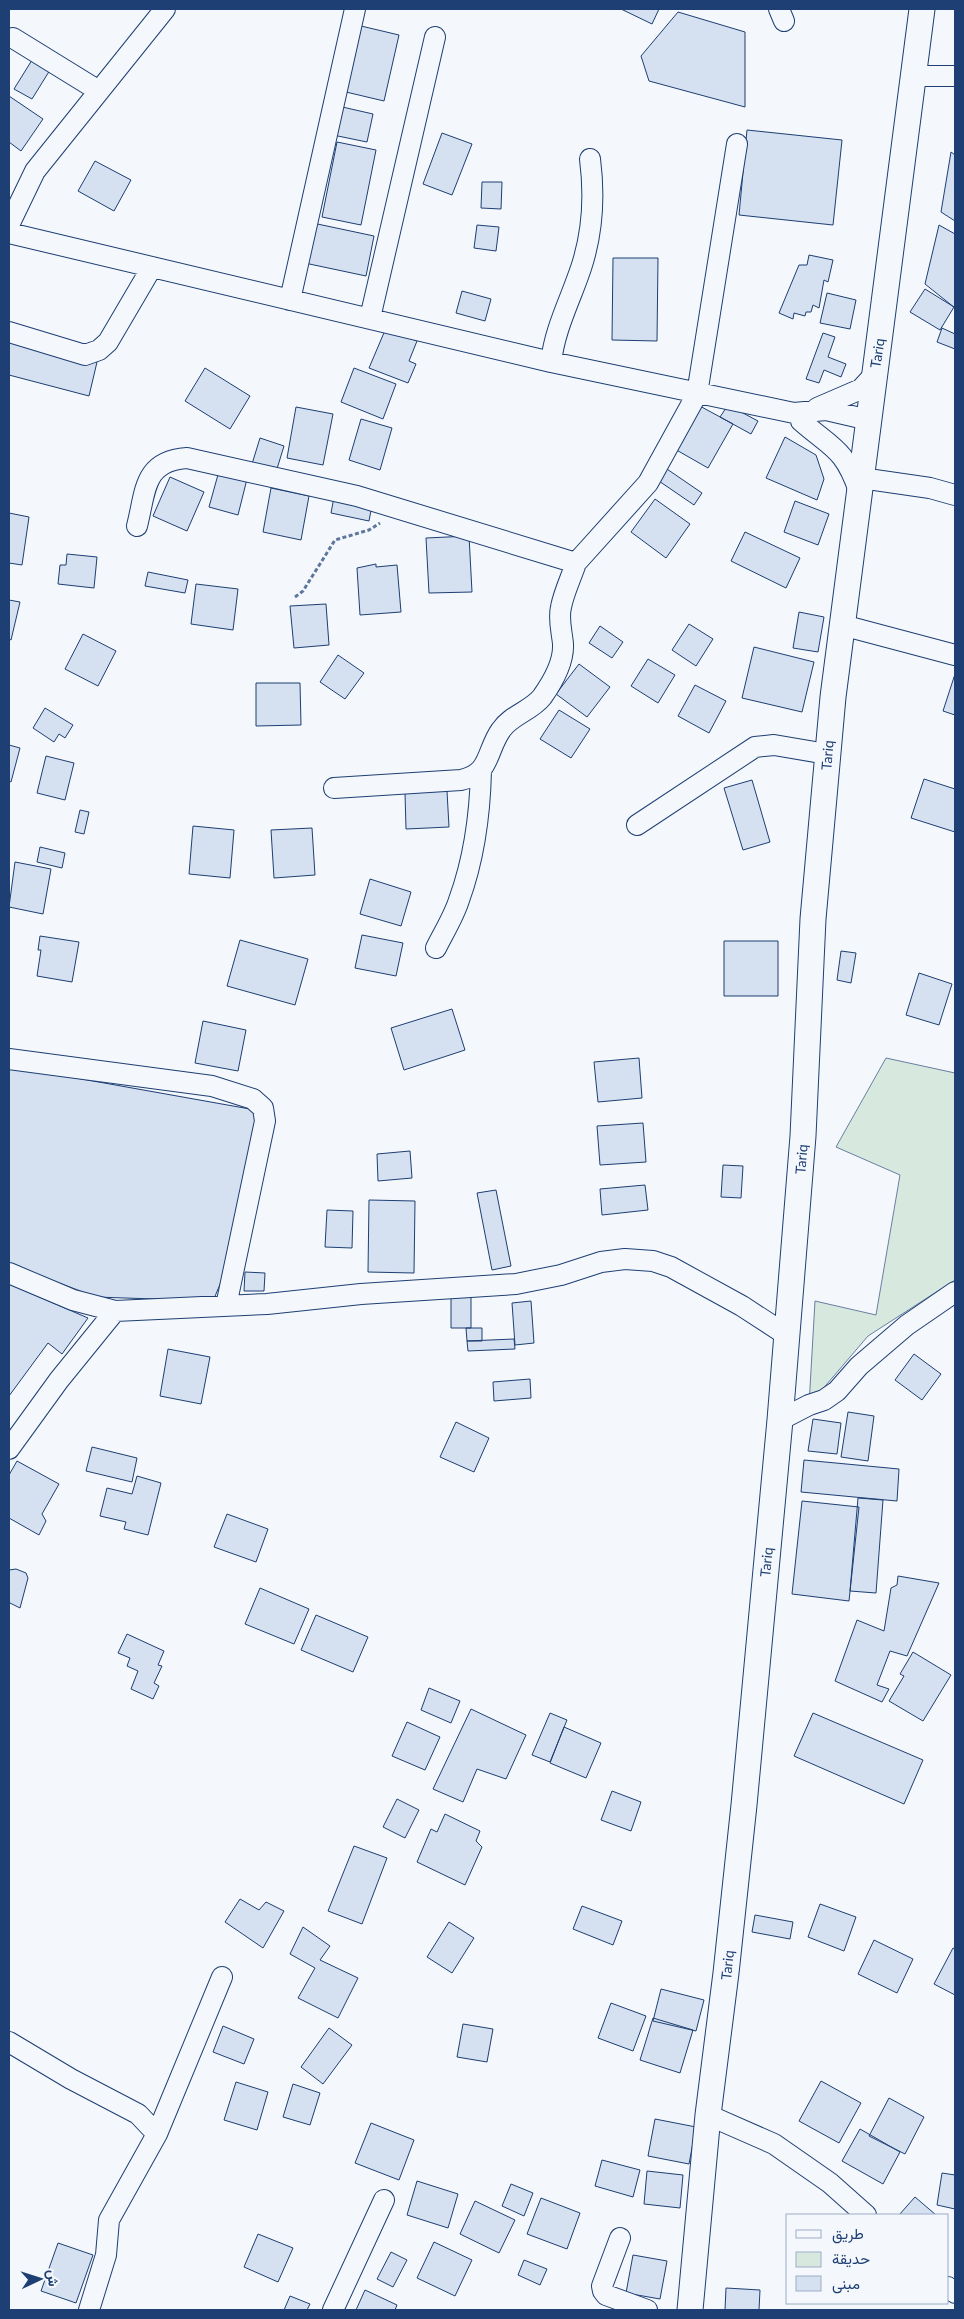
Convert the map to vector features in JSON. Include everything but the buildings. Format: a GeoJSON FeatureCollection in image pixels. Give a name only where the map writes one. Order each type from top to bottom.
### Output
{"type":"FeatureCollection","features":[{"type":"Feature","properties":{"kind":"main road","name":"Tariq"},"geometry":{"type":"LineString","coordinates":[[690,2310],[708,2114],[726,1973],[744,1805],[780,1420],[785,1334],[804,1136],[814,919],[827,754],[860,485],[870,420],[873,376],[884,313],[922,9]]}},
{"type":"Feature","properties":{"kind":"street"},"geometry":{"type":"LineString","coordinates":[[9,225],[35,171],[166,9]]}},
{"type":"Feature","properties":{"kind":"street"},"geometry":{"type":"LineString","coordinates":[[290,300],[355,9]]}},
{"type":"Feature","properties":{"kind":"street"},"geometry":{"type":"LineString","coordinates":[[370,318],[435,37]]}},
{"type":"Feature","properties":{"kind":"street"},"geometry":{"type":"LineString","coordinates":[[13,38],[100,91]]}},
{"type":"Feature","properties":{"kind":"street"},"geometry":{"type":"LineString","coordinates":[[914,76],[955,76]]}},
{"type":"Feature","properties":{"kind":"street"},"geometry":{"type":"LineString","coordinates":[[436,948],[462,891],[480,802],[481,771],[502,729],[513,717],[541,698],[558,667],[563,644],[560,631],[561,608],[576,564],[648,483],[697,394],[737,144]]}},
{"type":"Feature","properties":{"kind":"street"},"geometry":{"type":"LineString","coordinates":[[551,362],[557,327],[581,268],[593,223],[594,196],[590,160]]}},
{"type":"Feature","properties":{"kind":"street"},"geometry":{"type":"LineString","coordinates":[[9,233],[551,362],[801,415],[849,445],[866,449]]}},
{"type":"Feature","properties":{"kind":"street"},"geometry":{"type":"LineString","coordinates":[[9,332],[85,355],[92,353],[108,342],[152,267]]}},
{"type":"Feature","properties":{"kind":"street"},"geometry":{"type":"LineString","coordinates":[[801,415],[861,389],[873,376]]}},
{"type":"Feature","properties":{"kind":"street"},"geometry":{"type":"LineString","coordinates":[[801,415],[826,410],[870,420]]}},
{"type":"Feature","properties":{"kind":"street"},"geometry":{"type":"LineString","coordinates":[[801,415],[844,457],[860,485],[930,488],[955,495]]}},
{"type":"Feature","properties":{"kind":"street"},"geometry":{"type":"LineString","coordinates":[[137,526],[149,478],[164,462],[187,458],[358,496],[576,564]]}},
{"type":"Feature","properties":{"kind":"street"},"geometry":{"type":"LineString","coordinates":[[842,625],[955,655]]}},
{"type":"Feature","properties":{"kind":"street"},"geometry":{"type":"LineString","coordinates":[[637,825],[755,747],[774,745],[827,754]]}},
{"type":"Feature","properties":{"kind":"street"},"geometry":{"type":"LineString","coordinates":[[334,788],[461,780],[472,778],[481,771]]}},
{"type":"Feature","properties":{"kind":"street"},"geometry":{"type":"LineString","coordinates":[[9,1059],[212,1086],[252,1099],[263,1108],[265,1121],[226,1306]]}},
{"type":"Feature","properties":{"kind":"street"},"geometry":{"type":"LineString","coordinates":[[9,1273],[73,1300],[115,1312],[226,1306],[361,1294],[516,1284],[561,1275],[601,1262],[625,1259],[654,1261],[671,1267],[742,1306],[785,1334]]}},
{"type":"Feature","properties":{"kind":"street"},"geometry":{"type":"LineString","coordinates":[[780,1420],[809,1405],[824,1400],[837,1390],[859,1366],[907,1325],[955,1292]]}},
{"type":"Feature","properties":{"kind":"street"},"geometry":{"type":"LineString","coordinates":[[9,1449],[59,1380],[115,1312]]}},
{"type":"Feature","properties":{"kind":"street"},"geometry":{"type":"LineString","coordinates":[[89,2310],[106,2255],[109,2220],[157,2134],[222,1977]]}},
{"type":"Feature","properties":{"kind":"street"},"geometry":{"type":"LineString","coordinates":[[9,2042],[71,2079],[138,2114],[157,2134]]}},
{"type":"Feature","properties":{"kind":"street"},"geometry":{"type":"LineString","coordinates":[[708,2114],[774,2144],[830,2183],[865,2214]]}},
{"type":"Feature","properties":{"kind":"street"},"geometry":{"type":"LineString","coordinates":[[333,2310],[384,2200]]}},
{"type":"Feature","properties":{"kind":"street"},"geometry":{"type":"LineString","coordinates":[[620,2238],[602,2286],[603,2292],[647,2310]]}},
{"type":"Feature","properties":{"kind":"path"},"geometry":{"type":"LineString","coordinates":[[295,597],[303,591],[335,540],[369,530],[385,519],[405,510]]}},
{"type":"Feature","properties":{"kind":"green space"},"geometry":{"type":"Polygon","coordinates":[[[886,1058],[955,1073],[955,1280],[868,1336],[809,1405],[815,1301],[876,1315],[900,1175],[836,1147],[886,1058]]]}}]}
